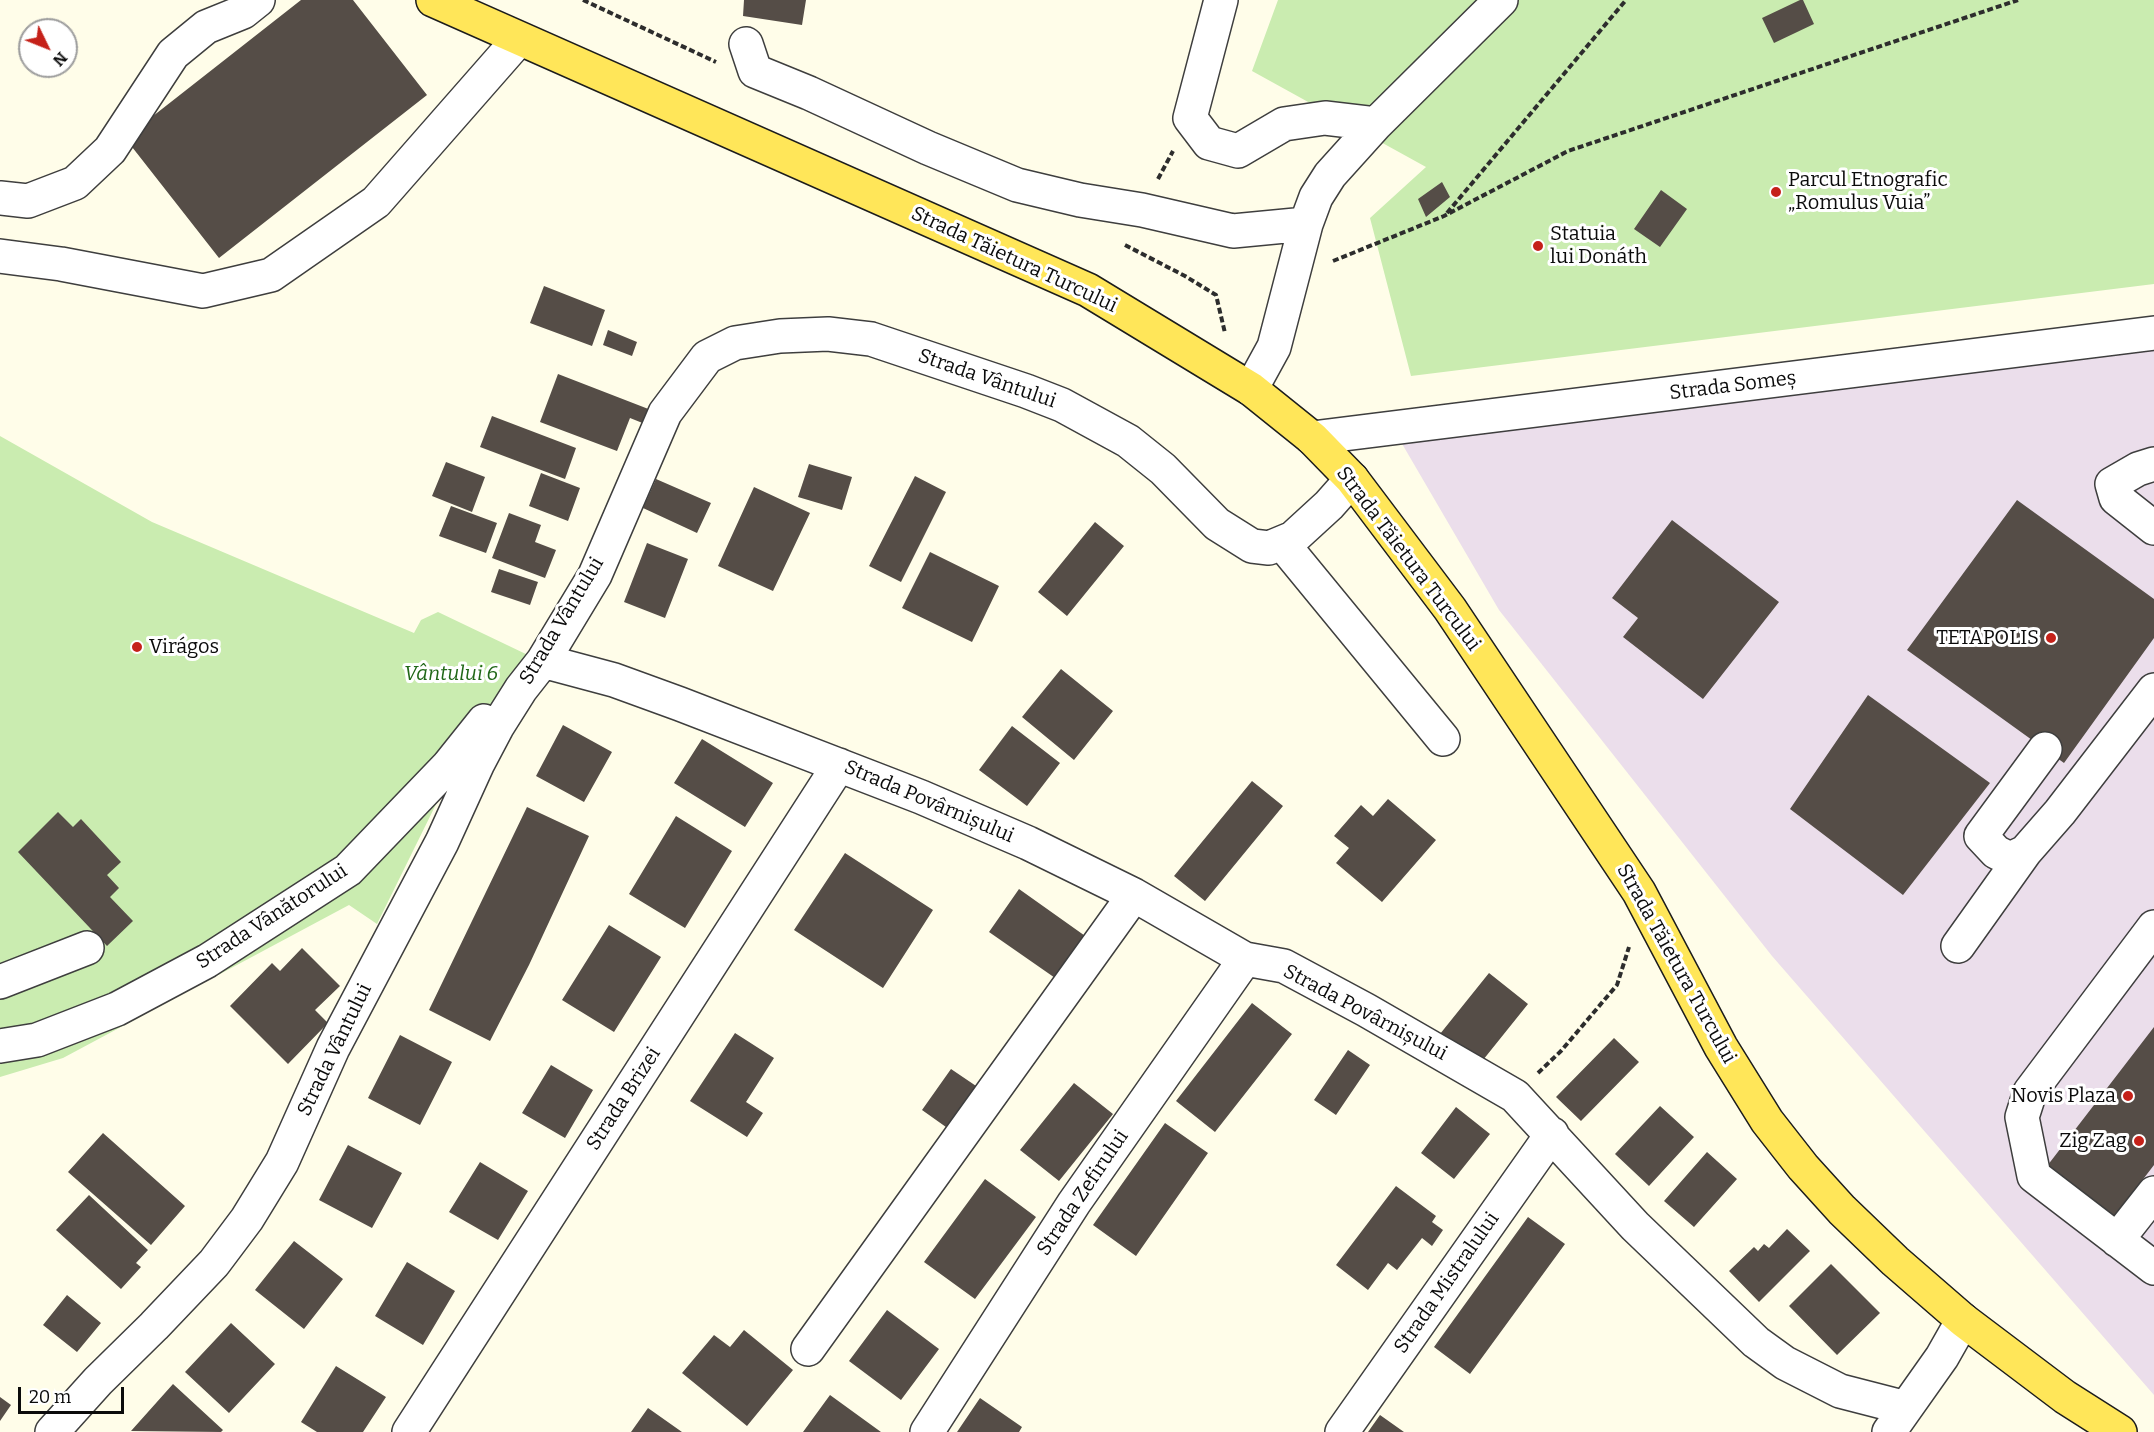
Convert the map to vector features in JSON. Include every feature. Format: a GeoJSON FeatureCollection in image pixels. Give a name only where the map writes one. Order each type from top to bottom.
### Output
{"type":"FeatureCollection","features":[{"type":"Feature","properties":{"kind":"main road","name":"Strada Tăietura Turcului"},"geometry":{"type":"LineString","coordinates":[[432,0],[1088,290],[1251,388],[1312,438],[1352,479],[1450,609],[1639,892],[1721,1047],[1767,1121],[1803,1167],[1894,1262],[1963,1320],[2065,1397],[2120,1432]]}},
{"type":"Feature","properties":{"kind":"street"},"geometry":{"type":"LineString","coordinates":[[0,198],[28,201],[75,183],[111,150],[173,54],[206,27],[243,12],[258,0]]}},
{"type":"Feature","properties":{"kind":"street"},"geometry":{"type":"LineString","coordinates":[[1221,0],[1190,118],[1209,143],[1238,151],[1284,124],[1325,118],[1376,124]]}},
{"type":"Feature","properties":{"kind":"street"},"geometry":{"type":"LineString","coordinates":[[1251,388],[1274,347],[1306,224],[1316,197],[1330,176],[1376,124],[1501,0]]}},
{"type":"Feature","properties":{"kind":"street"},"geometry":{"type":"LineString","coordinates":[[0,256],[61,264],[203,291],[271,275],[376,202],[519,39]]}},
{"type":"Feature","properties":{"kind":"street"},"geometry":{"type":"LineString","coordinates":[[746,44],[755,71],[1017,185],[1233,231],[1306,224]]}},
{"type":"Feature","properties":{"kind":"street","name":"Strada Someș"},"geometry":{"type":"LineString","coordinates":[[1312,438],[2154,333]]}},
{"type":"Feature","properties":{"kind":"street","name":"Strada Vântului"},"geometry":{"type":"LineString","coordinates":[[52,1432],[98,1381],[214,1263],[247,1219],[282,1162],[333,1048],[442,842],[483,754],[521,689],[543,661],[595,574],[665,413],[707,357],[735,343],[780,336],[828,334],[872,339],[1062,405],[1128,441],[1163,469],[1217,524],[1252,546],[1269,548],[1293,538],[1329,505],[1352,479]]}},
{"type":"Feature","properties":{"kind":"street"},"geometry":{"type":"LineString","coordinates":[[2154,464],[2138,469],[2112,484],[2116,498],[2154,528]]}},
{"type":"Feature","properties":{"kind":"street"},"geometry":{"type":"LineString","coordinates":[[1282,543],[1443,739]]}},
{"type":"Feature","properties":{"kind":"street","name":"Strada Povârnișului"},"geometry":{"type":"LineString","coordinates":[[543,661],[614,680],[839,765],[1028,843],[1134,896],[1245,958],[1284,966],[1366,1010],[1515,1096],[1635,1226],[1756,1342],[1785,1364],[1897,1420],[1942,1357],[1963,1320]]}},
{"type":"Feature","properties":{"kind":"street","name":"Strada Vânătorului"},"geometry":{"type":"LineString","coordinates":[[0,1046],[37,1040],[117,1009],[207,962],[348,870],[448,766],[503,700],[521,689]]}},
{"type":"Feature","properties":{"kind":"street"},"geometry":{"type":"LineString","coordinates":[[1958,946],[2025,852],[2060,812],[2154,690]]}},
{"type":"Feature","properties":{"kind":"street"},"geometry":{"type":"LineString","coordinates":[[2025,852],[2010,859],[1996,852],[1981,836],[2045,749]]}},
{"type":"Feature","properties":{"kind":"street","name":"Strada Brizei"},"geometry":{"type":"LineString","coordinates":[[409,1432],[839,765]]}},
{"type":"Feature","properties":{"kind":"street"},"geometry":{"type":"LineString","coordinates":[[808,1349],[1134,896]]}},
{"type":"Feature","properties":{"kind":"street"},"geometry":{"type":"LineString","coordinates":[[2154,927],[2030,1092],[2022,1117],[2034,1176],[2154,1268]]}},
{"type":"Feature","properties":{"kind":"street"},"geometry":{"type":"LineString","coordinates":[[0,982],[87,948]]}},
{"type":"Feature","properties":{"kind":"street","name":"Strada Zefirului"},"geometry":{"type":"LineString","coordinates":[[927,1432],[1074,1203],[1245,958]]}},
{"type":"Feature","properties":{"kind":"street","name":"Strada Mistralului"},"geometry":{"type":"LineString","coordinates":[[1342,1432],[1552,1134]]}},
{"type":"Feature","properties":{"kind":"street"},"geometry":{"type":"LineString","coordinates":[[2117,1240],[2154,1193]]}},
{"type":"Feature","properties":{"kind":"path"},"geometry":{"type":"LineString","coordinates":[[1444,216],[1626,0]]}},
{"type":"Feature","properties":{"kind":"path"},"geometry":{"type":"LineString","coordinates":[[1294,277],[1444,216],[1568,151],[2018,0]]}},
{"type":"Feature","properties":{"kind":"path"},"geometry":{"type":"LineString","coordinates":[[1142,210],[1190,118]]}},
{"type":"Feature","properties":{"kind":"path"},"geometry":{"type":"LineString","coordinates":[[1185,276],[1216,295],[1226,338]]}},
{"type":"Feature","properties":{"kind":"path"},"geometry":{"type":"LineString","coordinates":[[1515,1096],[1561,1051],[1617,985],[1629,945]]}},
{"type":"Feature","properties":{"kind":"shaded area"},"geometry":{"type":"Polygon","coordinates":[[[2154,321],[2154,1395],[1772,956],[1499,610],[1401,442],[2154,321]]]}},
{"type":"Feature","properties":{"kind":"green space","name":"Parcul Etnografic „Romulus Vuia”"},"geometry":{"type":"Polygon","coordinates":[[[1278,0],[2154,0],[2154,284],[1411,376],[1370,218],[1426,167],[1252,71],[1278,0]]]}},
{"type":"Feature","properties":{"kind":"green space","name":"Vântului 6"},"geometry":{"type":"Polygon","coordinates":[[[0,436],[152,522],[414,633],[421,620],[438,612],[530,656],[500,699],[479,717],[377,924],[349,905],[63,1058],[0,1077],[0,436]]]}},
{"type":"Feature","properties":{"kind":"building"},"geometry":{"type":"Polygon","coordinates":[[[301,0],[353,0],[427,95],[219,258],[125,138],[301,0]]]}},
{"type":"Feature","properties":{"kind":"building"},"geometry":{"type":"Polygon","coordinates":[[[744,0],[806,0],[802,25],[743,16],[744,0]]]}},
{"type":"Feature","properties":{"kind":"building"},"geometry":{"type":"Polygon","coordinates":[[[1803,0],[1814,24],[1774,43],[1762,18],[1803,0]]]}},
{"type":"Feature","properties":{"kind":"building"},"geometry":{"type":"Polygon","coordinates":[[[1442,182],[1450,197],[1426,217],[1418,199],[1442,182]]]}},
{"type":"Feature","properties":{"kind":"building"},"geometry":{"type":"Polygon","coordinates":[[[1661,190],[1687,209],[1660,247],[1634,229],[1661,190]]]}},
{"type":"Feature","properties":{"kind":"building"},"geometry":{"type":"Polygon","coordinates":[[[544,286],[605,310],[592,346],[530,323],[544,286]]]}},
{"type":"Feature","properties":{"kind":"building"},"geometry":{"type":"Polygon","coordinates":[[[608,330],[637,342],[632,356],[603,345],[608,330]]]}},
{"type":"Feature","properties":{"kind":"building"},"geometry":{"type":"Polygon","coordinates":[[[558,374],[651,410],[645,424],[630,418],[617,451],[540,422],[558,374]]]}},
{"type":"Feature","properties":{"kind":"building"},"geometry":{"type":"Polygon","coordinates":[[[492,416],[576,448],[565,479],[480,447],[492,416]]]}},
{"type":"Feature","properties":{"kind":"building"},"geometry":{"type":"Polygon","coordinates":[[[446,462],[485,477],[472,512],[432,496],[446,462]]]}},
{"type":"Feature","properties":{"kind":"building"},"geometry":{"type":"Polygon","coordinates":[[[809,464],[852,477],[842,510],[798,497],[809,464]]]}},
{"type":"Feature","properties":{"kind":"building"},"geometry":{"type":"Polygon","coordinates":[[[541,473],[580,488],[568,521],[529,506],[541,473]]]}},
{"type":"Feature","properties":{"kind":"building"},"geometry":{"type":"Polygon","coordinates":[[[915,476],[946,492],[901,582],[869,566],[915,476]]]}},
{"type":"Feature","properties":{"kind":"building"},"geometry":{"type":"Polygon","coordinates":[[[656,479],[711,503],[697,533],[643,508],[656,479]]]}},
{"type":"Feature","properties":{"kind":"building"},"geometry":{"type":"Polygon","coordinates":[[[754,487],[810,513],[773,591],[718,566],[754,487]]]}},
{"type":"Feature","properties":{"kind":"building"},"geometry":{"type":"Polygon","coordinates":[[[2017,500],[2154,599],[2154,638],[2064,763],[1907,650],[2017,500]]]}},
{"type":"Feature","properties":{"kind":"building"},"geometry":{"type":"Polygon","coordinates":[[[451,506],[497,523],[486,553],[439,536],[451,506]]]}},
{"type":"Feature","properties":{"kind":"building"},"geometry":{"type":"Polygon","coordinates":[[[509,513],[541,525],[535,542],[556,550],[545,578],[492,558],[509,513]]]}},
{"type":"Feature","properties":{"kind":"building"},"geometry":{"type":"Polygon","coordinates":[[[1672,520],[1779,602],[1703,699],[1623,637],[1638,618],[1612,598],[1672,520]]]}},
{"type":"Feature","properties":{"kind":"building"},"geometry":{"type":"Polygon","coordinates":[[[1095,522],[1124,546],[1067,616],[1038,592],[1095,522]]]}},
{"type":"Feature","properties":{"kind":"building"},"geometry":{"type":"Polygon","coordinates":[[[647,543],[688,559],[665,618],[624,602],[647,543]]]}},
{"type":"Feature","properties":{"kind":"building"},"geometry":{"type":"Polygon","coordinates":[[[930,552],[999,586],[972,642],[902,608],[930,552]]]}},
{"type":"Feature","properties":{"kind":"building"},"geometry":{"type":"Polygon","coordinates":[[[499,569],[538,582],[530,605],[491,592],[499,569]]]}},
{"type":"Feature","properties":{"kind":"building"},"geometry":{"type":"Polygon","coordinates":[[[1061,669],[1113,711],[1074,760],[1022,717],[1061,669]]]}},
{"type":"Feature","properties":{"kind":"building"},"geometry":{"type":"Polygon","coordinates":[[[1868,695],[1990,783],[1903,895],[1790,809],[1868,695]]]}},
{"type":"Feature","properties":{"kind":"building"},"geometry":{"type":"Polygon","coordinates":[[[563,725],[612,752],[584,802],[536,776],[563,725]]]}},
{"type":"Feature","properties":{"kind":"building"},"geometry":{"type":"Polygon","coordinates":[[[1012,726],[1060,763],[1027,806],[979,770],[1012,726]]]}},
{"type":"Feature","properties":{"kind":"building"},"geometry":{"type":"Polygon","coordinates":[[[702,739],[773,783],[745,827],[674,783],[702,739]]]}},
{"type":"Feature","properties":{"kind":"building"},"geometry":{"type":"Polygon","coordinates":[[[1252,781],[1283,806],[1205,901],[1174,876],[1252,781]]]}},
{"type":"Feature","properties":{"kind":"building"},"geometry":{"type":"Polygon","coordinates":[[[1388,799],[1436,840],[1382,902],[1336,863],[1349,848],[1334,836],[1361,805],[1373,816],[1388,799]]]}},
{"type":"Feature","properties":{"kind":"building"},"geometry":{"type":"Polygon","coordinates":[[[527,807],[589,836],[529,965],[490,1041],[429,1010],[527,807]]]}},
{"type":"Feature","properties":{"kind":"building"},"geometry":{"type":"Polygon","coordinates":[[[58,812],[73,827],[81,819],[121,862],[107,875],[119,888],[110,897],[133,921],[107,946],[18,852],[58,812]]]}},
{"type":"Feature","properties":{"kind":"building"},"geometry":{"type":"Polygon","coordinates":[[[676,816],[732,851],[685,928],[629,894],[676,816]]]}},
{"type":"Feature","properties":{"kind":"building"},"geometry":{"type":"Polygon","coordinates":[[[845,853],[933,910],[883,988],[794,930],[845,853]]]}},
{"type":"Feature","properties":{"kind":"building"},"geometry":{"type":"Polygon","coordinates":[[[1019,889],[1088,938],[1058,980],[989,932],[1019,889]]]}},
{"type":"Feature","properties":{"kind":"building"},"geometry":{"type":"Polygon","coordinates":[[[609,925],[661,957],[614,1032],[562,1000],[609,925]]]}},
{"type":"Feature","properties":{"kind":"building"},"geometry":{"type":"Polygon","coordinates":[[[302,948],[340,986],[315,1010],[328,1023],[288,1064],[230,1006],[272,963],[280,971],[302,948]]]}},
{"type":"Feature","properties":{"kind":"building"},"geometry":{"type":"Polygon","coordinates":[[[1489,973],[1528,1004],[1479,1065],[1440,1034],[1489,973]]]}},
{"type":"Feature","properties":{"kind":"building"},"geometry":{"type":"Polygon","coordinates":[[[1252,1003],[1292,1034],[1215,1132],[1176,1101],[1252,1003]]]}},
{"type":"Feature","properties":{"kind":"building","name":"Novis Plaza"},"geometry":{"type":"Polygon","coordinates":[[[2154,1027],[2154,1165],[2111,1221],[2044,1170],[2154,1027]]]}},
{"type":"Feature","properties":{"kind":"building"},"geometry":{"type":"Polygon","coordinates":[[[735,1033],[774,1058],[746,1102],[763,1113],[747,1137],[690,1101],[735,1033]]]}},
{"type":"Feature","properties":{"kind":"building"},"geometry":{"type":"Polygon","coordinates":[[[400,1035],[452,1062],[420,1125],[368,1098],[400,1035]]]}},
{"type":"Feature","properties":{"kind":"building"},"geometry":{"type":"Polygon","coordinates":[[[1614,1038],[1639,1062],[1581,1121],[1556,1097],[1614,1038]]]}},
{"type":"Feature","properties":{"kind":"building"},"geometry":{"type":"Polygon","coordinates":[[[1348,1050],[1370,1065],[1336,1115],[1314,1100],[1348,1050]]]}},
{"type":"Feature","properties":{"kind":"building"},"geometry":{"type":"Polygon","coordinates":[[[551,1065],[593,1090],[565,1138],[522,1113],[551,1065]]]}},
{"type":"Feature","properties":{"kind":"building"},"geometry":{"type":"Polygon","coordinates":[[[951,1069],[982,1090],[953,1132],[922,1110],[951,1069]]]}},
{"type":"Feature","properties":{"kind":"building"},"geometry":{"type":"Polygon","coordinates":[[[1074,1083],[1113,1114],[1059,1181],[1020,1150],[1074,1083]]]}},
{"type":"Feature","properties":{"kind":"building"},"geometry":{"type":"Polygon","coordinates":[[[1660,1106],[1694,1137],[1649,1186],[1615,1154],[1660,1106]]]}},
{"type":"Feature","properties":{"kind":"building"},"geometry":{"type":"Polygon","coordinates":[[[1456,1107],[1490,1134],[1454,1179],[1421,1153],[1456,1107]]]}},
{"type":"Feature","properties":{"kind":"building"},"geometry":{"type":"Polygon","coordinates":[[[1165,1123],[1208,1153],[1136,1256],[1093,1225],[1165,1123]]]}},
{"type":"Feature","properties":{"kind":"building"},"geometry":{"type":"Polygon","coordinates":[[[103,1133],[185,1206],[151,1245],[68,1172],[103,1133]]]}},
{"type":"Feature","properties":{"kind":"building"},"geometry":{"type":"Polygon","coordinates":[[[348,1145],[402,1173],[372,1228],[319,1200],[348,1145]]]}},
{"type":"Feature","properties":{"kind":"building"},"geometry":{"type":"Polygon","coordinates":[[[1707,1152],[1737,1179],[1694,1227],[1664,1201],[1707,1152]]]}},
{"type":"Feature","properties":{"kind":"building"},"geometry":{"type":"Polygon","coordinates":[[[480,1162],[528,1191],[498,1240],[449,1212],[480,1162]]]}},
{"type":"Feature","properties":{"kind":"building"},"geometry":{"type":"Polygon","coordinates":[[[985,1179],[1036,1217],[975,1299],[924,1262],[985,1179]]]}},
{"type":"Feature","properties":{"kind":"building"},"geometry":{"type":"Polygon","coordinates":[[[1396,1186],[1436,1216],[1432,1222],[1443,1230],[1432,1246],[1422,1238],[1397,1270],[1388,1263],[1368,1290],[1336,1265],[1396,1186]]]}},
{"type":"Feature","properties":{"kind":"building"},"geometry":{"type":"Polygon","coordinates":[[[89,1195],[148,1250],[136,1263],[141,1267],[121,1289],[56,1230],[89,1195]]]}},
{"type":"Feature","properties":{"kind":"building"},"geometry":{"type":"Polygon","coordinates":[[[1528,1217],[1565,1244],[1470,1374],[1434,1347],[1528,1217]]]}},
{"type":"Feature","properties":{"kind":"building"},"geometry":{"type":"Polygon","coordinates":[[[1787,1229],[1810,1251],[1759,1302],[1729,1271],[1754,1247],[1758,1251],[1764,1244],[1769,1248],[1787,1229]]]}},
{"type":"Feature","properties":{"kind":"building"},"geometry":{"type":"Polygon","coordinates":[[[294,1241],[343,1279],[304,1329],[255,1290],[294,1241]]]}},
{"type":"Feature","properties":{"kind":"building"},"geometry":{"type":"Polygon","coordinates":[[[407,1262],[455,1291],[423,1345],[375,1316],[407,1262]]]}},
{"type":"Feature","properties":{"kind":"building"},"geometry":{"type":"Polygon","coordinates":[[[1831,1264],[1880,1313],[1837,1355],[1789,1306],[1831,1264]]]}},
{"type":"Feature","properties":{"kind":"building"},"geometry":{"type":"Polygon","coordinates":[[[67,1295],[101,1323],[77,1352],[43,1325],[67,1295]]]}},
{"type":"Feature","properties":{"kind":"building"},"geometry":{"type":"Polygon","coordinates":[[[887,1310],[939,1349],[901,1400],[849,1361],[887,1310]]]}},
{"type":"Feature","properties":{"kind":"building"},"geometry":{"type":"Polygon","coordinates":[[[231,1323],[275,1364],[229,1413],[185,1372],[231,1323]]]}},
{"type":"Feature","properties":{"kind":"building"},"geometry":{"type":"Polygon","coordinates":[[[744,1330],[793,1370],[747,1426],[682,1373],[714,1335],[730,1347],[744,1330]]]}},
{"type":"Feature","properties":{"kind":"building"},"geometry":{"type":"Polygon","coordinates":[[[336,1366],[386,1397],[363,1432],[317,1432],[301,1422],[336,1366]]]}},
{"type":"Feature","properties":{"kind":"building"},"geometry":{"type":"Polygon","coordinates":[[[173,1384],[223,1430],[221,1432],[131,1431],[173,1384]]]}},
{"type":"Feature","properties":{"kind":"building"},"geometry":{"type":"Polygon","coordinates":[[[830,1395],[881,1432],[803,1432],[830,1395]]]}},
{"type":"Feature","properties":{"kind":"building"},"geometry":{"type":"Polygon","coordinates":[[[0,1397],[11,1405],[0,1421],[0,1397]]]}},
{"type":"Feature","properties":{"kind":"building"},"geometry":{"type":"Polygon","coordinates":[[[980,1398],[1022,1427],[1019,1432],[957,1432],[980,1398]]]}},
{"type":"Feature","properties":{"kind":"building"},"geometry":{"type":"Polygon","coordinates":[[[648,1408],[682,1432],[631,1432],[648,1408]]]}},
{"type":"Feature","properties":{"kind":"building"},"geometry":{"type":"Polygon","coordinates":[[[1380,1415],[1404,1432],[1368,1432],[1380,1415]]]}},
{"type":"Feature","properties":{"kind":"place","name":"Parcul Etnografic „Romulus Vuia”"},"geometry":{"type":"Point","coordinates":[1776,192]}},
{"type":"Feature","properties":{"kind":"place","name":"Statuia lui Donáth"},"geometry":{"type":"Point","coordinates":[1538,246]}},
{"type":"Feature","properties":{"kind":"place","name":"TETAPOLIS"},"geometry":{"type":"Point","coordinates":[2051,638]}},
{"type":"Feature","properties":{"kind":"place","name":"Virágos"},"geometry":{"type":"Point","coordinates":[137,647]}},
{"type":"Feature","properties":{"kind":"place","name":"Novis Plaza"},"geometry":{"type":"Point","coordinates":[2128,1096]}},
{"type":"Feature","properties":{"kind":"place","name":"Zig Zag"},"geometry":{"type":"Point","coordinates":[2139,1141]}}]}
